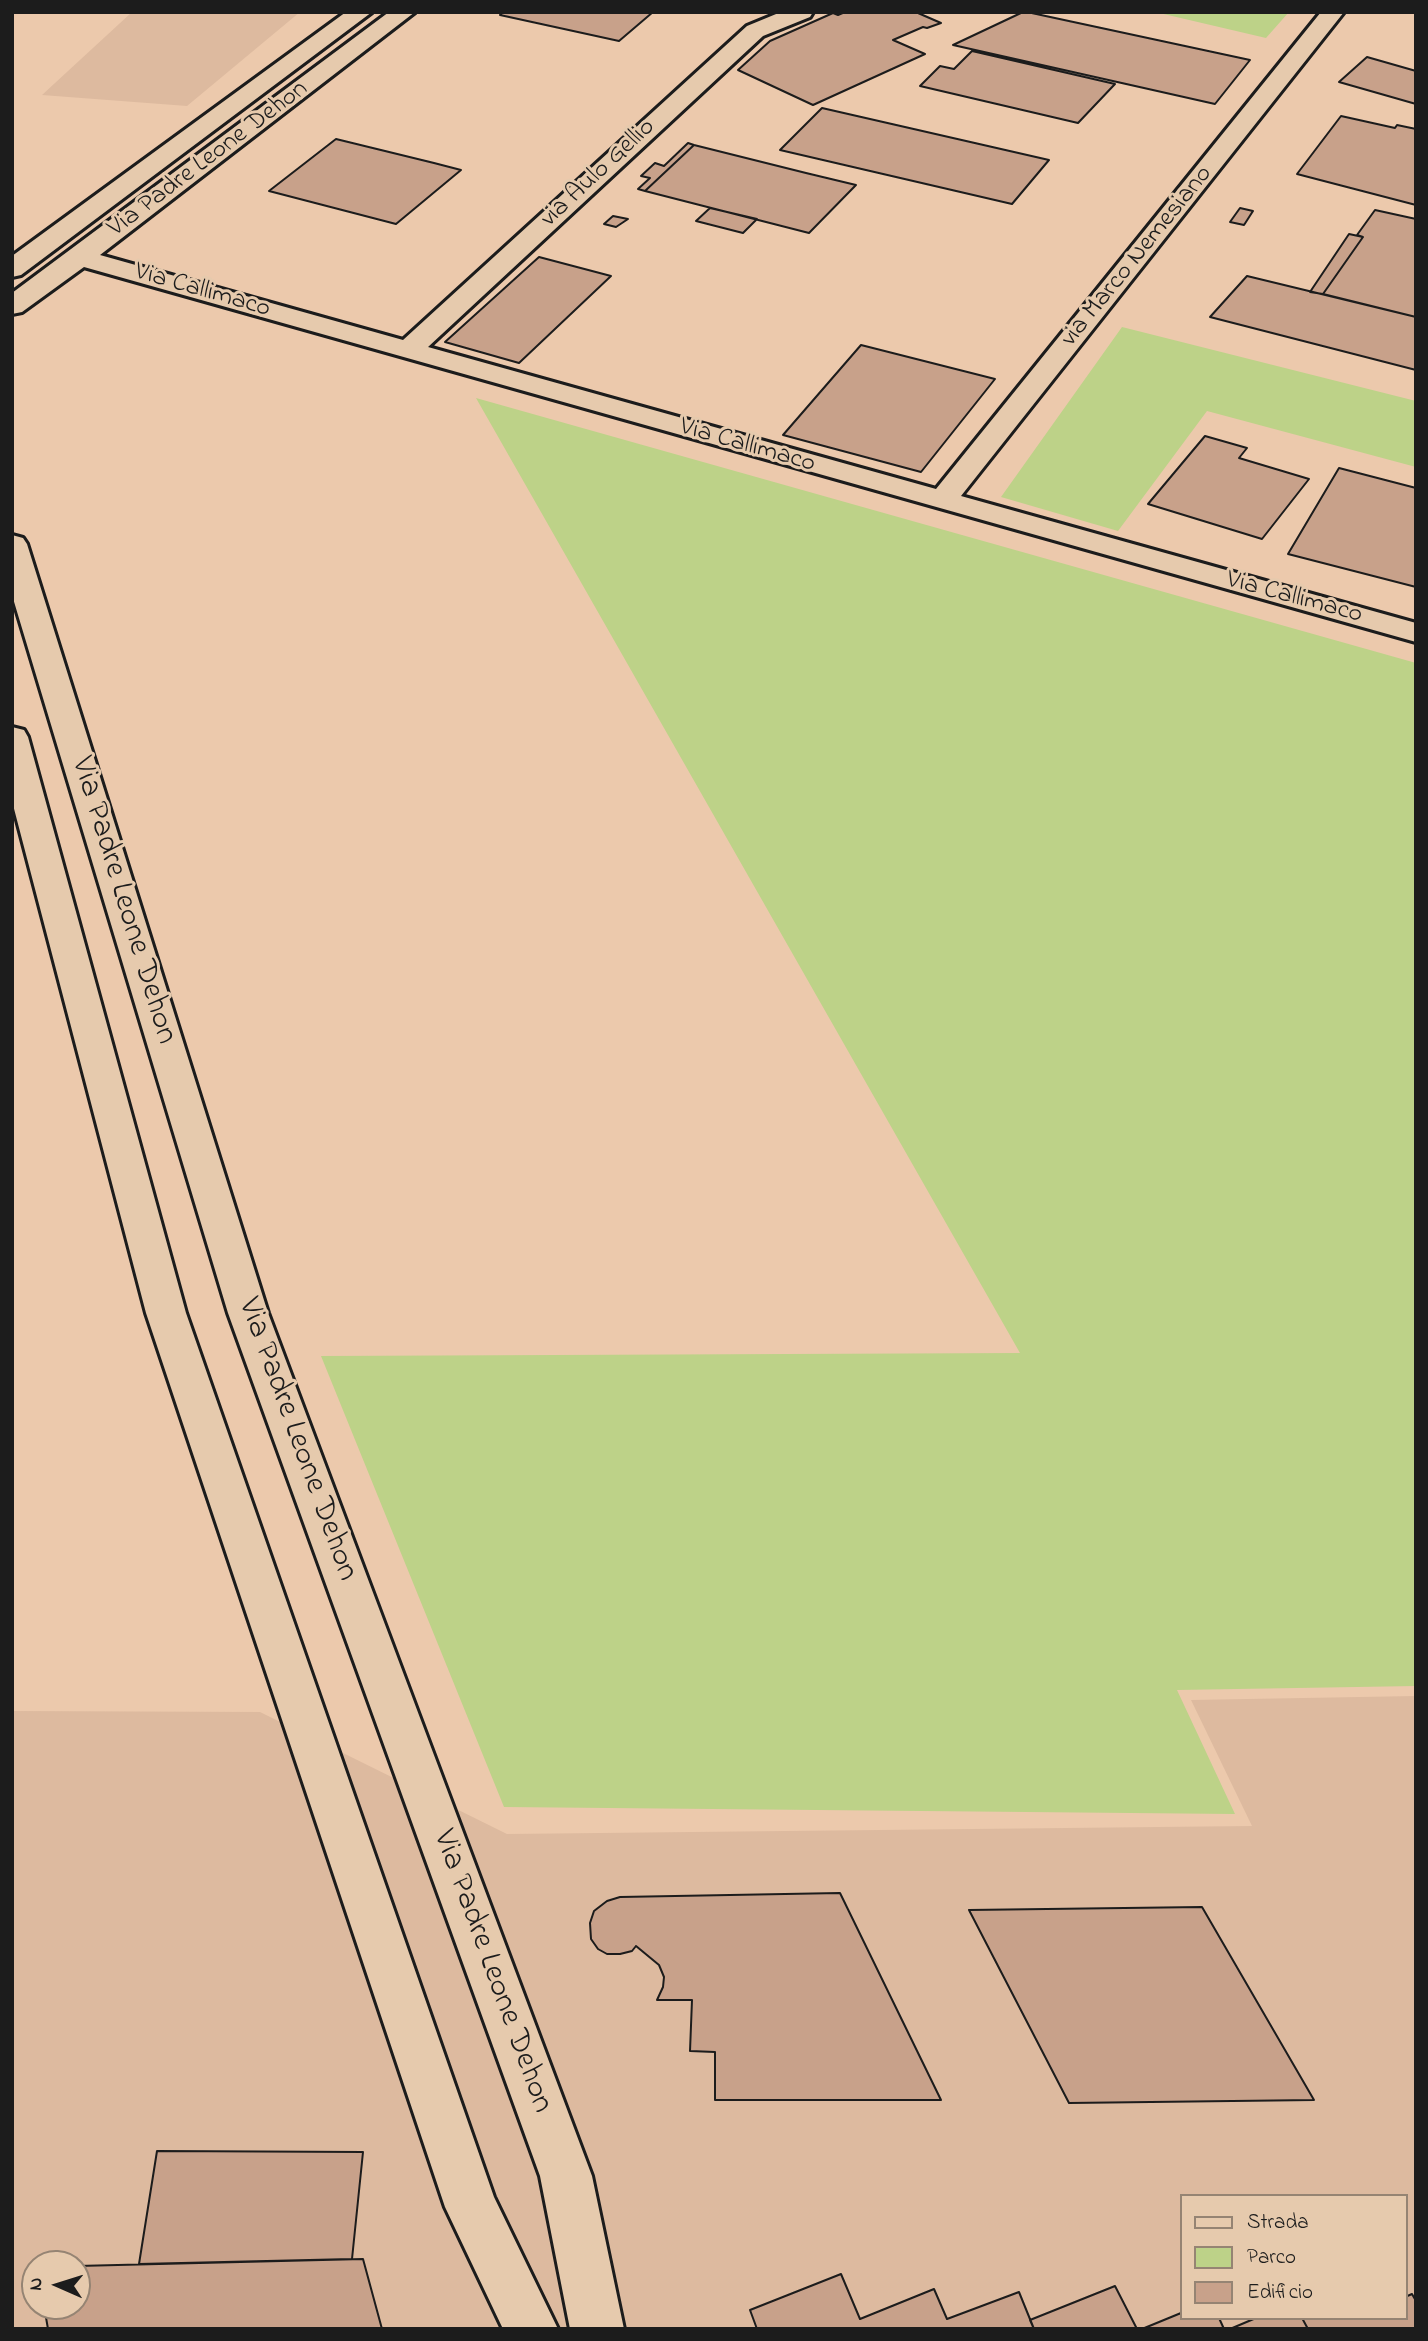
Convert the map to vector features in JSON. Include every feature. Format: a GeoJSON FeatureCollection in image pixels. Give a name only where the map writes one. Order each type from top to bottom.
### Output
{"type":"FeatureCollection","features":[{"type":"Feature","properties":{"kind":"street","name":"Via Padre Leone Dehon"},"geometry":{"type":"LineString","coordinates":[[12,269],[361,12]]}},
{"type":"Feature","properties":{"kind":"street","name":"Via Padre Leone Dehon"},"geometry":{"type":"LineString","coordinates":[[12,306],[80,258],[404,12]]}},
{"type":"Feature","properties":{"kind":"street","name":"via Aulo Gellio"},"geometry":{"type":"LineString","coordinates":[[407,351],[755,31],[802,12]]}},
{"type":"Feature","properties":{"kind":"street","name":"via Marco Nemesiano"},"geometry":{"type":"LineString","coordinates":[[942,502],[1333,12]]}},
{"type":"Feature","properties":{"kind":"street","name":"Via Callimaco"},"geometry":{"type":"LineString","coordinates":[[80,258],[1416,633]]}},
{"type":"Feature","properties":{"kind":"street","name":"Via Padre Leone Dehon"},"geometry":{"type":"LineString","coordinates":[[12,544],[248,1313],[566,2176],[597,2329]]}},
{"type":"Feature","properties":{"kind":"street","name":"Via Padre Leone Dehon"},"geometry":{"type":"LineString","coordinates":[[12,737],[166,1313],[471,2207],[531,2329]]}},
{"type":"Feature","properties":{"kind":"shaded area"},"geometry":{"type":"Polygon","coordinates":[[[132,12],[300,12],[187,106],[42,95],[132,12]]]}},
{"type":"Feature","properties":{"kind":"shaded area"},"geometry":{"type":"Polygon","coordinates":[[[1416,1696],[1416,2329],[12,2329],[12,1711],[260,1712],[507,1834],[1252,1826],[1191,1700],[1416,1696]]]}},
{"type":"Feature","properties":{"kind":"green space"},"geometry":{"type":"Polygon","coordinates":[[[1155,12],[1289,12],[1266,38],[1155,12]]]}},
{"type":"Feature","properties":{"kind":"green space"},"geometry":{"type":"Polygon","coordinates":[[[1122,327],[1416,401],[1416,467],[1207,411],[1118,531],[1001,497],[1122,327]]]}},
{"type":"Feature","properties":{"kind":"green space"},"geometry":{"type":"Polygon","coordinates":[[[476,398],[1416,663],[1416,1686],[1177,1690],[1235,1814],[504,1807],[321,1356],[1020,1353],[476,398]]]}},
{"type":"Feature","properties":{"kind":"building"},"geometry":{"type":"Polygon","coordinates":[[[503,12],[653,12],[619,41],[500,15],[503,12]]]}},
{"type":"Feature","properties":{"kind":"building"},"geometry":{"type":"Polygon","coordinates":[[[845,12],[926,12],[918,13],[941,23],[923,27],[893,40],[925,54],[813,105],[738,70],[770,41],[833,13],[838,15],[845,12]]]}},
{"type":"Feature","properties":{"kind":"building"},"geometry":{"type":"Polygon","coordinates":[[[1023,12],[1250,60],[1215,104],[953,45],[1023,12]]]}},
{"type":"Feature","properties":{"kind":"building"},"geometry":{"type":"Polygon","coordinates":[[[972,51],[1115,84],[1078,123],[920,86],[940,66],[954,69],[972,51]]]}},
{"type":"Feature","properties":{"kind":"building"},"geometry":{"type":"Polygon","coordinates":[[[1367,57],[1416,71],[1416,104],[1339,82],[1367,57]]]}},
{"type":"Feature","properties":{"kind":"building"},"geometry":{"type":"Polygon","coordinates":[[[822,108],[1049,160],[1012,204],[780,150],[822,108]]]}},
{"type":"Feature","properties":{"kind":"building"},"geometry":{"type":"Polygon","coordinates":[[[1341,116],[1395,128],[1397,125],[1416,129],[1416,205],[1297,174],[1341,116]]]}},
{"type":"Feature","properties":{"kind":"building"},"geometry":{"type":"Polygon","coordinates":[[[336,139],[461,170],[396,224],[269,191],[336,139]]]}},
{"type":"Feature","properties":{"kind":"building"},"geometry":{"type":"Polygon","coordinates":[[[688,143],[694,145],[645,191],[638,189],[650,178],[641,176],[655,163],[664,166],[688,143]]]}},
{"type":"Feature","properties":{"kind":"building"},"geometry":{"type":"Polygon","coordinates":[[[694,145],[856,185],[809,233],[645,191],[694,145]]]}},
{"type":"Feature","properties":{"kind":"building"},"geometry":{"type":"Polygon","coordinates":[[[710,208],[757,219],[743,233],[696,221],[710,208]]]}},
{"type":"Feature","properties":{"kind":"building"},"geometry":{"type":"Polygon","coordinates":[[[1240,208],[1253,211],[1244,225],[1230,222],[1240,208]]]}},
{"type":"Feature","properties":{"kind":"building"},"geometry":{"type":"Polygon","coordinates":[[[1375,210],[1416,219],[1416,317],[1323,294],[1363,237],[1357,235],[1375,210]]]}},
{"type":"Feature","properties":{"kind":"building"},"geometry":{"type":"Polygon","coordinates":[[[613,216],[628,219],[616,227],[604,224],[613,216]]]}},
{"type":"Feature","properties":{"kind":"building"},"geometry":{"type":"Polygon","coordinates":[[[1349,234],[1363,237],[1323,294],[1310,292],[1349,234]]]}},
{"type":"Feature","properties":{"kind":"building"},"geometry":{"type":"Polygon","coordinates":[[[539,257],[611,276],[519,363],[445,342],[539,257]]]}},
{"type":"Feature","properties":{"kind":"building"},"geometry":{"type":"Polygon","coordinates":[[[1247,276],[1416,317],[1416,370],[1210,317],[1247,276]]]}},
{"type":"Feature","properties":{"kind":"building"},"geometry":{"type":"Polygon","coordinates":[[[861,345],[995,379],[921,472],[783,435],[861,345]]]}},
{"type":"Feature","properties":{"kind":"building"},"geometry":{"type":"Polygon","coordinates":[[[1205,436],[1247,448],[1239,458],[1309,479],[1262,539],[1148,504],[1205,436]]]}},
{"type":"Feature","properties":{"kind":"building"},"geometry":{"type":"Polygon","coordinates":[[[1339,468],[1416,488],[1416,587],[1288,554],[1339,468]]]}},
{"type":"Feature","properties":{"kind":"building"},"geometry":{"type":"Polygon","coordinates":[[[840,1893],[941,2100],[715,2100],[715,2052],[690,2051],[692,2000],[657,2000],[664,1977],[659,1965],[636,1946],[632,1951],[607,1954],[598,1949],[591,1939],[590,1923],[594,1911],[607,1901],[620,1897],[840,1893]]]}},
{"type":"Feature","properties":{"kind":"building"},"geometry":{"type":"Polygon","coordinates":[[[1202,1907],[1314,2100],[1069,2103],[969,1910],[1202,1907]]]}},
{"type":"Feature","properties":{"kind":"building"},"geometry":{"type":"Polygon","coordinates":[[[157,2151],[363,2152],[352,2259],[139,2264],[157,2151]]]}},
{"type":"Feature","properties":{"kind":"building"},"geometry":{"type":"Polygon","coordinates":[[[363,2259],[382,2329],[48,2329],[46,2320],[91,2320],[91,2266],[363,2259]]]}},
{"type":"Feature","properties":{"kind":"building"},"geometry":{"type":"Polygon","coordinates":[[[841,2274],[860,2319],[934,2289],[947,2319],[1019,2292],[1034,2329],[757,2329],[750,2310],[841,2274]]]}},
{"type":"Feature","properties":{"kind":"building"},"geometry":{"type":"Polygon","coordinates":[[[1115,2286],[1137,2329],[1034,2329],[1030,2320],[1115,2286]]]}},
{"type":"Feature","properties":{"kind":"building"},"geometry":{"type":"Polygon","coordinates":[[[1412,2294],[1416,2301],[1416,2329],[1308,2329],[1303,2320],[1407,2320],[1407,2296],[1412,2294]]]}},
{"type":"Feature","properties":{"kind":"building"},"geometry":{"type":"Polygon","coordinates":[[[1180,2313],[1180,2320],[1220,2320],[1224,2329],[1142,2329],[1180,2313]]]}},
{"type":"Feature","properties":{"kind":"building"},"geometry":{"type":"Polygon","coordinates":[[[1251,2320],[1303,2320],[1308,2329],[1230,2329],[1251,2320]]]}}]}
